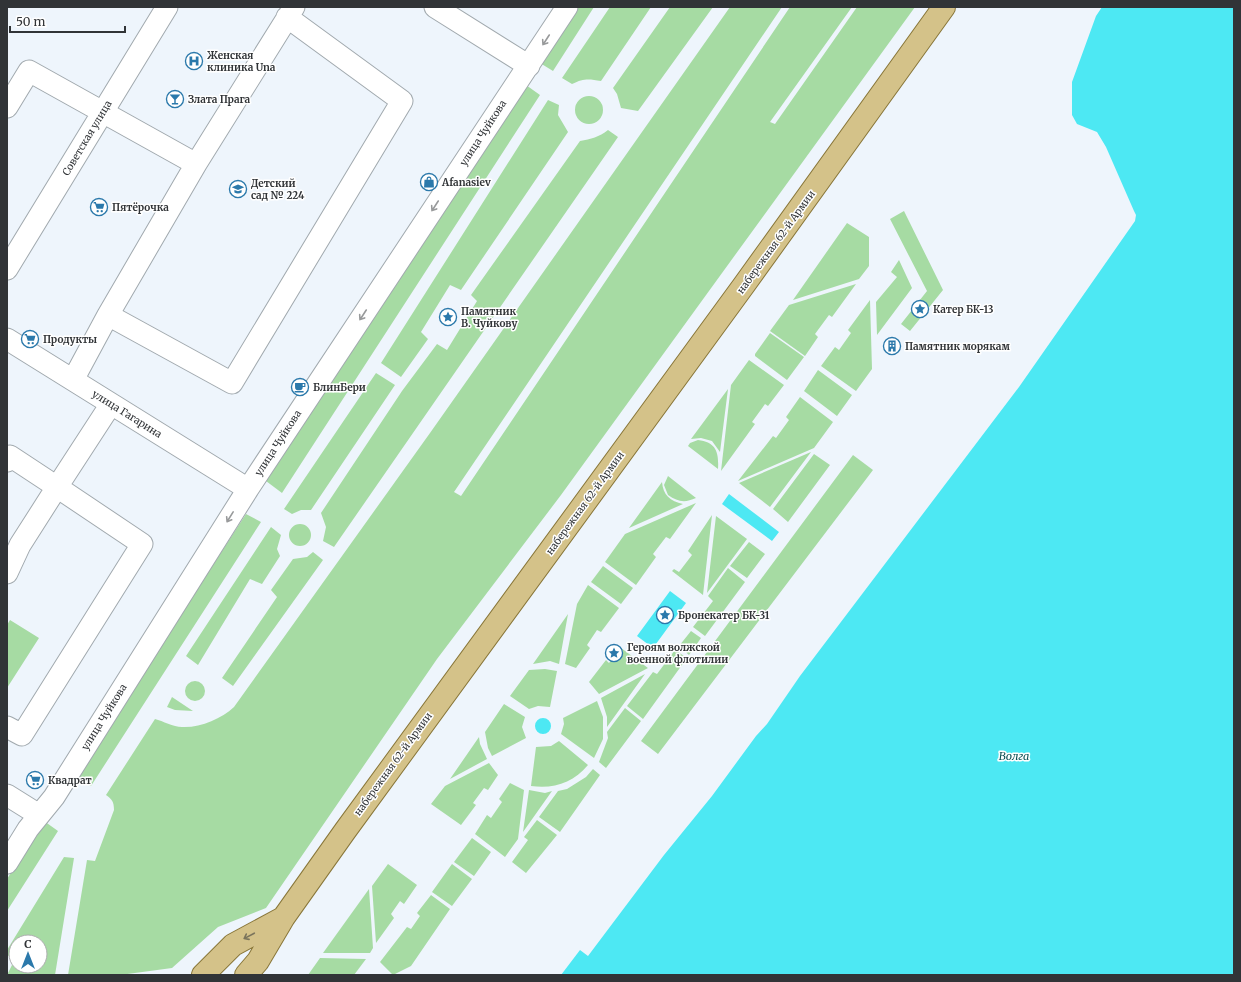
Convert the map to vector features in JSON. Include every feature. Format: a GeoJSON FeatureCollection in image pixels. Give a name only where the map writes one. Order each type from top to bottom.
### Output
{"type":"FeatureCollection","features":[{"type":"Feature","properties":{"kind":"main road","name":"набережная 62-й Армии"},"geometry":{"type":"LineString","coordinates":[[205,972],[232,945],[284,917],[345,831],[749,279],[944,7]]}},
{"type":"Feature","properties":{"kind":"main road"},"geometry":{"type":"LineString","coordinates":[[246,975],[258,961],[284,917]]}},
{"type":"Feature","properties":{"kind":"main road"},"geometry":{"type":"LineString","coordinates":[[205,972],[221,961],[230,959],[239,963],[240,975]]}},
{"type":"Feature","properties":{"kind":"street","name":"Советская улица"},"geometry":{"type":"LineString","coordinates":[[7,269],[167,7]]}},
{"type":"Feature","properties":{"kind":"street"},"geometry":{"type":"LineString","coordinates":[[435,7],[529,66]]}},
{"type":"Feature","properties":{"kind":"street","name":"улица Чуйкова"},"geometry":{"type":"LineString","coordinates":[[7,863],[28,829],[54,797],[248,489],[567,7]]}},
{"type":"Feature","properties":{"kind":"street"},"geometry":{"type":"LineString","coordinates":[[73,380],[108,315],[196,164],[291,12],[402,101],[232,383],[108,315]]}},
{"type":"Feature","properties":{"kind":"street"},"geometry":{"type":"LineString","coordinates":[[7,107],[29,71],[196,164]]}},
{"type":"Feature","properties":{"kind":"street","name":"улица Гагарина"},"geometry":{"type":"LineString","coordinates":[[7,339],[248,489]]}},
{"type":"Feature","properties":{"kind":"street"},"geometry":{"type":"LineString","coordinates":[[7,573],[20,545],[111,404]]}},
{"type":"Feature","properties":{"kind":"street"},"geometry":{"type":"LineString","coordinates":[[7,461],[10,456],[142,544],[22,735],[7,727]]}},
{"type":"Feature","properties":{"kind":"street"},"geometry":{"type":"LineString","coordinates":[[7,795],[40,815]]}},
{"type":"Feature","properties":{"kind":"green space"},"geometry":{"type":"Polygon","coordinates":[[[576,7],[594,7],[553,71],[540,63],[576,7]]]}},
{"type":"Feature","properties":{"kind":"green space"},"geometry":{"type":"Polygon","coordinates":[[[610,7],[651,7],[601,81],[586,80],[572,84],[562,78],[610,7]]]}},
{"type":"Feature","properties":{"kind":"green space"},"geometry":{"type":"Polygon","coordinates":[[[670,7],[713,7],[638,111],[621,108],[617,94],[613,88],[670,7]]]}},
{"type":"Feature","properties":{"kind":"green space"},"geometry":{"type":"Polygon","coordinates":[[[730,7],[782,7],[454,492],[461,496],[790,7],[852,7],[770,122],[775,124],[857,7],[915,7],[561,495],[437,659],[266,908],[218,927],[172,968],[120,975],[68,975],[87,860],[95,861],[114,810],[112,801],[106,795],[155,719],[179,727],[196,726],[217,719],[234,707],[430,433],[730,7]]]}},
{"type":"Feature","properties":{"kind":"green space"},"geometry":{"type":"Polygon","coordinates":[[[526,85],[540,95],[282,493],[266,481],[526,85]]]}},
{"type":"Feature","properties":{"kind":"green space"},"geometry":{"type":"Polygon","coordinates":[[[589,96],[599,100],[603,110],[599,120],[589,124],[579,120],[575,110],[579,100],[589,96]]]}},
{"type":"Feature","properties":{"kind":"green space"},"geometry":{"type":"Polygon","coordinates":[[[548,100],[559,105],[558,115],[568,132],[461,290],[450,285],[421,332],[428,339],[401,377],[381,363],[548,100]]]}},
{"type":"Feature","properties":{"kind":"green space"},"geometry":{"type":"Polygon","coordinates":[[[608,130],[618,137],[334,547],[323,541],[326,527],[321,513],[402,391],[437,344],[447,350],[477,301],[471,295],[580,141],[595,137],[608,130]]]}},
{"type":"Feature","properties":{"kind":"green space"},"geometry":{"type":"Polygon","coordinates":[[[904,211],[943,290],[910,331],[901,324],[927,291],[890,219],[904,211]]]}},
{"type":"Feature","properties":{"kind":"green space"},"geometry":{"type":"Polygon","coordinates":[[[847,223],[869,237],[869,266],[859,279],[793,300],[847,223]]]}},
{"type":"Feature","properties":{"kind":"green space"},"geometry":{"type":"Polygon","coordinates":[[[899,260],[912,288],[877,335],[876,302],[897,277],[891,272],[899,260]]]}},
{"type":"Feature","properties":{"kind":"green space"},"geometry":{"type":"Polygon","coordinates":[[[856,284],[832,317],[829,315],[815,334],[818,337],[805,356],[770,331],[789,305],[856,284]]]}},
{"type":"Feature","properties":{"kind":"green space"},"geometry":{"type":"Polygon","coordinates":[[[870,300],[872,369],[856,391],[821,366],[835,347],[839,350],[851,333],[848,330],[870,300]]]}},
{"type":"Feature","properties":{"kind":"green space"},"geometry":{"type":"Polygon","coordinates":[[[770,333],[804,357],[787,380],[755,356],[770,333]]]}},
{"type":"Feature","properties":{"kind":"green space"},"geometry":{"type":"Polygon","coordinates":[[[749,360],[784,385],[768,406],[765,404],[752,422],[755,424],[721,471],[731,385],[749,360]]]}},
{"type":"Feature","properties":{"kind":"green space"},"geometry":{"type":"Polygon","coordinates":[[[818,370],[852,395],[837,416],[804,391],[818,370]]]}},
{"type":"Feature","properties":{"kind":"green space"},"geometry":{"type":"Polygon","coordinates":[[[376,373],[395,385],[311,510],[301,510],[292,514],[284,509],[376,373]]]}},
{"type":"Feature","properties":{"kind":"green space"},"geometry":{"type":"Polygon","coordinates":[[[728,389],[720,452],[712,441],[701,438],[691,439],[728,389]]]}},
{"type":"Feature","properties":{"kind":"green space"},"geometry":{"type":"Polygon","coordinates":[[[800,397],[833,422],[814,448],[738,481],[773,436],[776,438],[789,420],[786,417],[800,397]]]}},
{"type":"Feature","properties":{"kind":"green space"},"geometry":{"type":"Polygon","coordinates":[[[698,440],[709,443],[713,446],[717,453],[718,469],[688,446],[690,443],[698,440]]]}},
{"type":"Feature","properties":{"kind":"green space"},"geometry":{"type":"Polygon","coordinates":[[[811,452],[770,507],[739,483],[811,452]]]}},
{"type":"Feature","properties":{"kind":"green space"},"geometry":{"type":"Polygon","coordinates":[[[814,454],[830,465],[788,522],[773,509],[814,454]]]}},
{"type":"Feature","properties":{"kind":"green space"},"geometry":{"type":"Polygon","coordinates":[[[853,455],[873,470],[658,754],[641,741],[853,455]]]}},
{"type":"Feature","properties":{"kind":"green space"},"geometry":{"type":"Polygon","coordinates":[[[668,476],[696,498],[688,501],[682,501],[668,495],[664,485],[668,476]]]}},
{"type":"Feature","properties":{"kind":"green space"},"geometry":{"type":"Polygon","coordinates":[[[662,482],[668,497],[683,504],[629,528],[662,482]]]}},
{"type":"Feature","properties":{"kind":"green space"},"geometry":{"type":"Polygon","coordinates":[[[696,503],[670,539],[666,537],[653,554],[656,557],[636,585],[605,562],[625,534],[696,503]]]}},
{"type":"Feature","properties":{"kind":"green space"},"geometry":{"type":"Polygon","coordinates":[[[246,514],[261,522],[91,786],[75,777],[246,514]]]}},
{"type":"Feature","properties":{"kind":"green space"},"geometry":{"type":"Polygon","coordinates":[[[712,515],[703,595],[672,571],[674,569],[679,572],[692,555],[688,551],[712,515]]]}},
{"type":"Feature","properties":{"kind":"green space"},"geometry":{"type":"Polygon","coordinates":[[[716,516],[747,539],[707,593],[716,516]]]}},
{"type":"Feature","properties":{"kind":"green space"},"geometry":{"type":"Polygon","coordinates":[[[300,524],[308,527],[311,535],[308,543],[300,546],[292,543],[289,535],[292,527],[300,524]]]}},
{"type":"Feature","properties":{"kind":"green space"},"geometry":{"type":"Polygon","coordinates":[[[271,527],[281,535],[277,549],[280,556],[262,584],[250,579],[198,665],[186,656],[271,527]]]}},
{"type":"Feature","properties":{"kind":"green space"},"geometry":{"type":"Polygon","coordinates":[[[749,542],[765,554],[747,578],[730,566],[749,542]]]}},
{"type":"Feature","properties":{"kind":"green space"},"geometry":{"type":"Polygon","coordinates":[[[313,552],[323,560],[233,686],[222,678],[277,597],[271,590],[293,559],[307,557],[313,552]]]}},
{"type":"Feature","properties":{"kind":"green space"},"geometry":{"type":"Polygon","coordinates":[[[603,566],[633,588],[621,604],[591,582],[603,566]]]}},
{"type":"Feature","properties":{"kind":"green space"},"geometry":{"type":"Polygon","coordinates":[[[728,568],[745,582],[705,636],[693,627],[713,601],[708,596],[728,568]]]}},
{"type":"Feature","properties":{"kind":"green space"},"geometry":{"type":"Polygon","coordinates":[[[588,585],[619,608],[601,632],[597,630],[587,645],[590,648],[576,668],[565,664],[577,604],[588,585]]]}},
{"type":"Feature","properties":{"kind":"green space"},"geometry":{"type":"Polygon","coordinates":[[[568,614],[559,664],[550,661],[533,664],[568,614]]]}},
{"type":"Feature","properties":{"kind":"green space"},"geometry":{"type":"Polygon","coordinates":[[[10,620],[39,638],[7,688],[7,625],[10,620]]]}},
{"type":"Feature","properties":{"kind":"green space"},"geometry":{"type":"Polygon","coordinates":[[[691,631],[701,638],[689,655],[679,646],[691,631]]]}},
{"type":"Feature","properties":{"kind":"green space"},"geometry":{"type":"Polygon","coordinates":[[[617,645],[648,668],[599,694],[589,682],[606,660],[609,663],[619,650],[616,647],[617,645]]]}},
{"type":"Feature","properties":{"kind":"green space"},"geometry":{"type":"Polygon","coordinates":[[[675,650],[687,658],[643,719],[627,706],[653,672],[657,674],[675,650]]]}},
{"type":"Feature","properties":{"kind":"green space"},"geometry":{"type":"Polygon","coordinates":[[[545,669],[557,671],[550,707],[538,706],[529,709],[510,696],[529,670],[545,669]]]}},
{"type":"Feature","properties":{"kind":"green space"},"geometry":{"type":"Polygon","coordinates":[[[645,674],[607,727],[607,717],[601,698],[645,674]]]}},
{"type":"Feature","properties":{"kind":"green space"},"geometry":{"type":"Polygon","coordinates":[[[195,681],[202,684],[205,691],[202,698],[195,701],[188,698],[185,691],[188,684],[195,681]]]}},
{"type":"Feature","properties":{"kind":"green space"},"geometry":{"type":"Polygon","coordinates":[[[172,697],[193,711],[175,710],[167,707],[172,697]]]}},
{"type":"Feature","properties":{"kind":"green space"},"geometry":{"type":"Polygon","coordinates":[[[597,701],[603,717],[603,739],[594,758],[561,734],[564,724],[563,718],[597,701]]]}},
{"type":"Feature","properties":{"kind":"green space"},"geometry":{"type":"Polygon","coordinates":[[[504,704],[525,717],[522,727],[526,738],[492,756],[488,748],[485,732],[504,704]]]}},
{"type":"Feature","properties":{"kind":"green space"},"geometry":{"type":"Polygon","coordinates":[[[625,708],[641,721],[606,768],[599,762],[608,738],[607,732],[625,708]]]}},
{"type":"Feature","properties":{"kind":"green space"},"geometry":{"type":"Polygon","coordinates":[[[479,737],[480,744],[487,759],[450,779],[479,737]]]}},
{"type":"Feature","properties":{"kind":"green space"},"geometry":{"type":"Polygon","coordinates":[[[559,741],[588,765],[576,776],[562,783],[548,787],[531,786],[536,747],[551,746],[559,741]]]}},
{"type":"Feature","properties":{"kind":"green space"},"geometry":{"type":"Polygon","coordinates":[[[489,763],[498,775],[488,790],[484,788],[473,803],[476,805],[461,825],[431,804],[445,786],[489,763]]]}},
{"type":"Feature","properties":{"kind":"green space"},"geometry":{"type":"Polygon","coordinates":[[[593,769],[600,775],[560,832],[539,817],[558,791],[567,789],[586,777],[593,769]]]}},
{"type":"Feature","properties":{"kind":"green space"},"geometry":{"type":"Polygon","coordinates":[[[510,783],[524,790],[518,839],[505,857],[475,834],[487,815],[491,818],[502,802],[499,799],[510,783]]]}},
{"type":"Feature","properties":{"kind":"green space"},"geometry":{"type":"Polygon","coordinates":[[[529,790],[545,793],[552,791],[523,832],[529,790]]]}},
{"type":"Feature","properties":{"kind":"green space"},"geometry":{"type":"Polygon","coordinates":[[[537,820],[557,835],[526,873],[512,862],[528,840],[524,837],[537,820]]]}},
{"type":"Feature","properties":{"kind":"green space"},"geometry":{"type":"Polygon","coordinates":[[[44,821],[58,831],[7,911],[7,879],[44,821]]]}},
{"type":"Feature","properties":{"kind":"green space"},"geometry":{"type":"Polygon","coordinates":[[[472,838],[491,852],[474,876],[454,862],[472,838]]]}},
{"type":"Feature","properties":{"kind":"green space"},"geometry":{"type":"Polygon","coordinates":[[[64,857],[74,858],[55,975],[7,975],[8,973],[48,974],[48,934],[17,934],[64,857]]]}},
{"type":"Feature","properties":{"kind":"green space"},"geometry":{"type":"Polygon","coordinates":[[[388,864],[417,885],[404,904],[400,901],[391,914],[394,918],[376,943],[372,886],[388,864]]]}},
{"type":"Feature","properties":{"kind":"green space"},"geometry":{"type":"Polygon","coordinates":[[[452,864],[472,879],[452,906],[432,892],[452,864]]]}},
{"type":"Feature","properties":{"kind":"green space"},"geometry":{"type":"Polygon","coordinates":[[[369,889],[373,948],[370,953],[323,953],[369,889]]]}},
{"type":"Feature","properties":{"kind":"green space"},"geometry":{"type":"Polygon","coordinates":[[[431,895],[450,909],[411,966],[393,975],[380,962],[407,927],[411,929],[420,916],[417,913],[431,895]]]}},
{"type":"Feature","properties":{"kind":"green space"},"geometry":{"type":"Polygon","coordinates":[[[320,958],[366,959],[354,975],[308,975],[320,958]]]}},
{"type":"Feature","properties":{"kind":"water","name":"Волга"},"geometry":{"type":"Polygon","coordinates":[[[1102,7],[1234,7],[1234,975],[561,975],[580,950],[588,956],[664,855],[712,796],[756,736],[767,724],[800,676],[1019,387],[1135,221],[1136,215],[1106,147],[1097,132],[1077,124],[1072,115],[1072,82],[1096,16],[1102,7]]]}},
{"type":"Feature","properties":{"kind":"water"},"geometry":{"type":"Polygon","coordinates":[[[729,494],[779,532],[772,541],[722,504],[729,494]]]}},
{"type":"Feature","properties":{"kind":"water"},"geometry":{"type":"Polygon","coordinates":[[[670,591],[686,603],[653,648],[637,636],[670,591]]]}},
{"type":"Feature","properties":{"kind":"water"},"geometry":{"type":"Polygon","coordinates":[[[540,718],[546,718],[551,723],[549,732],[546,734],[540,734],[535,729],[535,723],[540,718]]]}},
{"type":"Feature","properties":{"kind":"place","name":"Женская клиника Una"},"geometry":{"type":"Point","coordinates":[194,61]}},
{"type":"Feature","properties":{"kind":"place","name":"Злата Прага"},"geometry":{"type":"Point","coordinates":[175,99]}},
{"type":"Feature","properties":{"kind":"place","name":"Afanasiev"},"geometry":{"type":"Point","coordinates":[429,182]}},
{"type":"Feature","properties":{"kind":"place","name":"Детский сад № 224"},"geometry":{"type":"Point","coordinates":[238,189]}},
{"type":"Feature","properties":{"kind":"place","name":"Пятёрочка"},"geometry":{"type":"Point","coordinates":[99,207]}},
{"type":"Feature","properties":{"kind":"place","name":"Катер БК-13"},"geometry":{"type":"Point","coordinates":[920,309]}},
{"type":"Feature","properties":{"kind":"place","name":"Памятник В. Чуйкову"},"geometry":{"type":"Point","coordinates":[448,317]}},
{"type":"Feature","properties":{"kind":"place","name":"Продукты"},"geometry":{"type":"Point","coordinates":[30,339]}},
{"type":"Feature","properties":{"kind":"place","name":"Памятник морякам"},"geometry":{"type":"Point","coordinates":[892,346]}},
{"type":"Feature","properties":{"kind":"place","name":"БлинБери"},"geometry":{"type":"Point","coordinates":[300,387]}},
{"type":"Feature","properties":{"kind":"place","name":"Бронекатер БК-31"},"geometry":{"type":"Point","coordinates":[665,615]}},
{"type":"Feature","properties":{"kind":"place","name":"Героям волжской военной флотилии"},"geometry":{"type":"Point","coordinates":[614,653]}},
{"type":"Feature","properties":{"kind":"place","name":"Квадрат"},"geometry":{"type":"Point","coordinates":[35,780]}}]}
